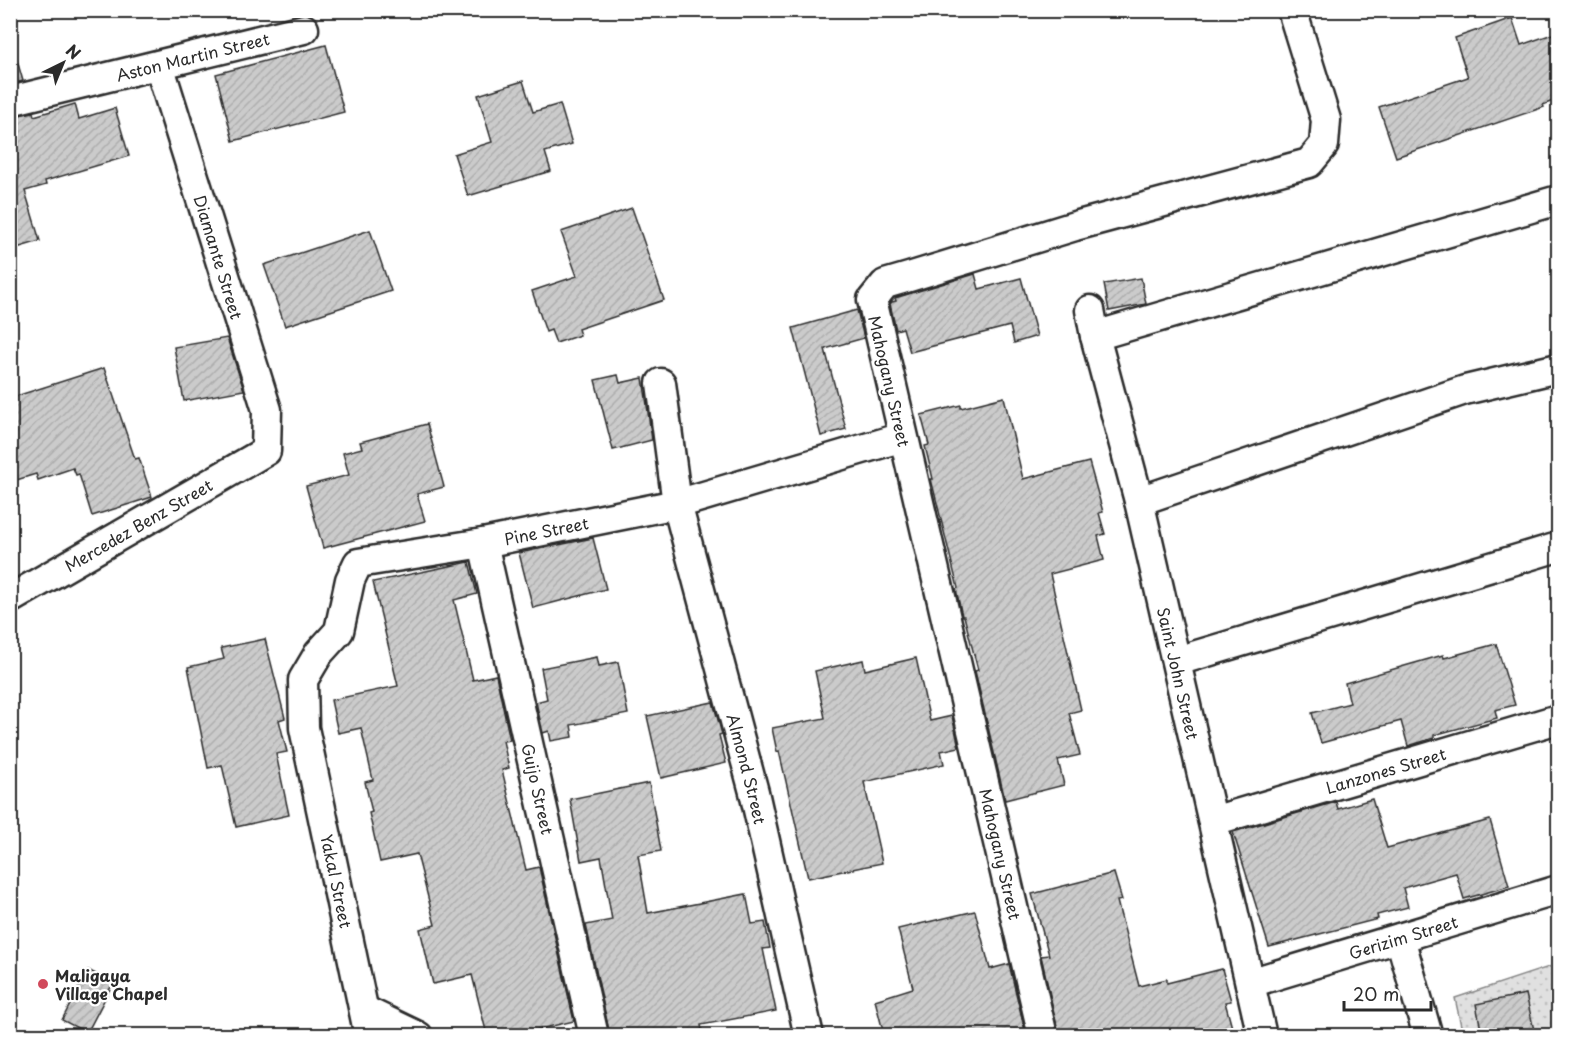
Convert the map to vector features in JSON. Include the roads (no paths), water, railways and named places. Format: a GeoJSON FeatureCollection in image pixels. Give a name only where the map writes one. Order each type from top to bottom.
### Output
{"type":"FeatureCollection","features":[{"type":"Feature","properties":{"kind":"street","name":"Mahogany Street"},"geometry":{"type":"LineString","coordinates":[[1043,1035],[872,300],[885,284],[1075,226],[1309,163],[1324,145],[1326,120],[1292,10]]}},
{"type":"Feature","properties":{"kind":"street","name":"Aston Martin Street"},"geometry":{"type":"LineString","coordinates":[[10,101],[304,29]]}},
{"type":"Feature","properties":{"kind":"street","name":"Diamante Street"},"geometry":{"type":"LineString","coordinates":[[159,65],[267,410],[266,450]]}},
{"type":"Feature","properties":{"kind":"street","name":"Saint John Street"},"geometry":{"type":"LineString","coordinates":[[1262,1035],[1139,501],[1092,323],[1558,200]]}},
{"type":"Feature","properties":{"kind":"street"},"geometry":{"type":"LineString","coordinates":[[1139,501],[1464,390],[1558,368]]}},
{"type":"Feature","properties":{"kind":"street","name":"Almond Street"},"geometry":{"type":"LineString","coordinates":[[661,383],[677,504],[754,792],[809,1035]]}},
{"type":"Feature","properties":{"kind":"street","name":"Pine Street"},"geometry":{"type":"LineString","coordinates":[[304,728],[303,680],[319,653],[339,632],[350,580],[358,563],[483,543],[677,504],[903,437]]}},
{"type":"Feature","properties":{"kind":"street","name":"Mercedez Benz Street"},"geometry":{"type":"LineString","coordinates":[[10,599],[266,450]]}},
{"type":"Feature","properties":{"kind":"street","name":"Guijo Street"},"geometry":{"type":"LineString","coordinates":[[483,543],[594,1035]]}},
{"type":"Feature","properties":{"kind":"street"},"geometry":{"type":"LineString","coordinates":[[1177,661],[1558,547]]}},
{"type":"Feature","properties":{"kind":"street","name":"Lanzones Street"},"geometry":{"type":"LineString","coordinates":[[1213,821],[1558,719]]}},
{"type":"Feature","properties":{"kind":"street","name":"Yakal Street"},"geometry":{"type":"LineString","coordinates":[[304,728],[367,1023]]}},
{"type":"Feature","properties":{"kind":"street","name":"Gerizim Street"},"geometry":{"type":"LineString","coordinates":[[1250,983],[1558,890]]}},
{"type":"Feature","properties":{"kind":"street"},"geometry":{"type":"LineString","coordinates":[[1400,938],[1428,1035]]}},
{"type":"Feature","properties":{"kind":"street"},"geometry":{"type":"LineString","coordinates":[[367,1023],[418,1035]]}},
{"type":"Feature","properties":{"kind":"place","name":"Maligaya Village Chapel"},"geometry":{"type":"Point","coordinates":[43,984]}}]}
